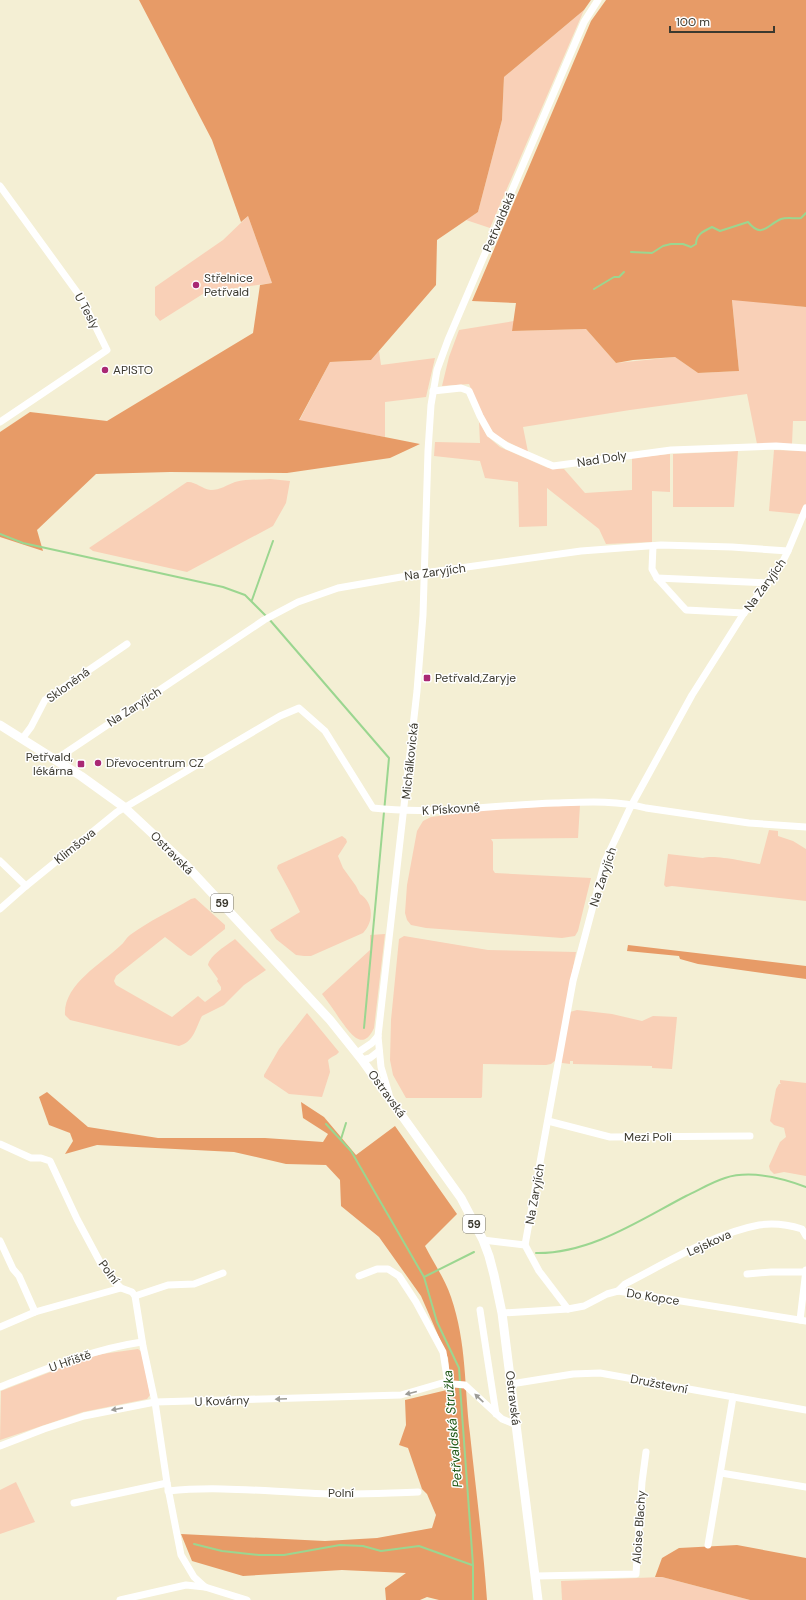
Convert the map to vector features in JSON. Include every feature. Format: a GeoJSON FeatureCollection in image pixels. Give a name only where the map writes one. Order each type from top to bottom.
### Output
{"type":"FeatureCollection","features":[{"type":"Feature","properties":{"kind":"main road","name":"Ostravská"},"geometry":{"type":"LineString","coordinates":[[0,725],[81,776],[124,807],[185,864],[330,1020],[360,1056],[461,1198],[483,1240],[494,1275],[502,1313],[538,1600]]}},
{"type":"Feature","properties":{"kind":"street","name":"Petřvaldská"},"geometry":{"type":"LineString","coordinates":[[428,451],[429,424],[437,370],[451,333],[584,22],[598,0]]}},
{"type":"Feature","properties":{"kind":"street","name":"U Tesly"},"geometry":{"type":"LineString","coordinates":[[0,186],[82,299],[107,350],[16,413],[0,422]]}},
{"type":"Feature","properties":{"kind":"street","name":"Nad Doly"},"geometry":{"type":"LineString","coordinates":[[433,391],[461,388],[469,391],[490,434],[507,446],[552,466],[576,464],[671,450],[776,446],[806,448]]}},
{"type":"Feature","properties":{"kind":"street","name":"Michálkovická"},"geometry":{"type":"LineString","coordinates":[[390,1098],[382,1071],[378,1036],[417,691],[422,622],[428,451]]}},
{"type":"Feature","properties":{"kind":"street"},"geometry":{"type":"LineString","coordinates":[[788,551],[806,508]]}},
{"type":"Feature","properties":{"kind":"street","name":"Na Zaryjích"},"geometry":{"type":"LineString","coordinates":[[55,760],[264,620],[298,602],[338,588],[424,573],[581,551],[653,546],[732,547],[788,551],[780,567],[744,613],[692,695],[632,804],[605,861],[573,981],[526,1245]]}},
{"type":"Feature","properties":{"kind":"street"},"geometry":{"type":"LineString","coordinates":[[653,546],[652,569],[657,578],[686,610],[744,613]]}},
{"type":"Feature","properties":{"kind":"street"},"geometry":{"type":"LineString","coordinates":[[657,578],[767,583]]}},
{"type":"Feature","properties":{"kind":"street","name":"Skloněná"},"geometry":{"type":"LineString","coordinates":[[22,738],[31,727],[45,700],[127,644]]}},
{"type":"Feature","properties":{"kind":"street","name":"K Pískovně"},"geometry":{"type":"LineString","coordinates":[[124,807],[280,716],[299,708],[325,731],[373,808],[404,811],[436,811],[490,806],[571,802],[632,804],[646,808],[749,823],[806,827]]}},
{"type":"Feature","properties":{"kind":"street","name":"Klimšova"},"geometry":{"type":"LineString","coordinates":[[0,909],[26,886],[124,807]]}},
{"type":"Feature","properties":{"kind":"street"},"geometry":{"type":"LineString","coordinates":[[0,861],[26,886]]}},
{"type":"Feature","properties":{"kind":"street"},"geometry":{"type":"LineString","coordinates":[[360,1056],[378,1036]]}},
{"type":"Feature","properties":{"kind":"street"},"geometry":{"type":"LineString","coordinates":[[360,1056],[370,1058],[379,1051]]}},
{"type":"Feature","properties":{"kind":"street","name":"Mezi Poli"},"geometry":{"type":"LineString","coordinates":[[548,1121],[610,1137],[750,1136]]}},
{"type":"Feature","properties":{"kind":"street","name":"Polní"},"geometry":{"type":"LineString","coordinates":[[0,1144],[31,1158],[40,1158],[50,1161],[100,1262],[111,1277],[122,1288],[128,1289],[135,1296]]}},
{"type":"Feature","properties":{"kind":"street","name":"Lejskova"},"geometry":{"type":"LineString","coordinates":[[618,1291],[625,1284],[722,1235],[760,1224],[791,1226],[802,1229],[806,1236]]}},
{"type":"Feature","properties":{"kind":"street"},"geometry":{"type":"LineString","coordinates":[[483,1240],[526,1245],[539,1271],[568,1309]]}},
{"type":"Feature","properties":{"kind":"street"},"geometry":{"type":"LineString","coordinates":[[0,1241],[13,1269],[19,1276],[35,1312]]}},
{"type":"Feature","properties":{"kind":"street"},"geometry":{"type":"LineString","coordinates":[[359,1276],[377,1269],[388,1269],[399,1276],[416,1302],[443,1352],[448,1384]]}},
{"type":"Feature","properties":{"kind":"street"},"geometry":{"type":"LineString","coordinates":[[747,1274],[806,1272],[803,1321]]}},
{"type":"Feature","properties":{"kind":"street"},"geometry":{"type":"LineString","coordinates":[[205,1588],[194,1577],[181,1555],[168,1491],[156,1402],[142,1342],[135,1296],[168,1285],[194,1284],[223,1273]]}},
{"type":"Feature","properties":{"kind":"street"},"geometry":{"type":"LineString","coordinates":[[0,1327],[35,1312],[122,1288]]}},
{"type":"Feature","properties":{"kind":"street","name":"Do Kopce"},"geometry":{"type":"LineString","coordinates":[[502,1313],[568,1309],[584,1306],[607,1294],[618,1291],[803,1321]]}},
{"type":"Feature","properties":{"kind":"street"},"geometry":{"type":"LineString","coordinates":[[480,1310],[496,1414]]}},
{"type":"Feature","properties":{"kind":"street","name":"U Hřiště"},"geometry":{"type":"LineString","coordinates":[[0,1387],[42,1370],[102,1350],[142,1342]]}},
{"type":"Feature","properties":{"kind":"street","name":"Družstevní"},"geometry":{"type":"LineString","coordinates":[[512,1384],[573,1374],[600,1373],[806,1410]]}},
{"type":"Feature","properties":{"kind":"street","name":"U Kovárny"},"geometry":{"type":"LineString","coordinates":[[0,1446],[44,1429],[84,1416],[156,1402],[401,1395],[442,1383],[465,1385],[502,1419],[517,1425]]}},
{"type":"Feature","properties":{"kind":"street"},"geometry":{"type":"LineString","coordinates":[[708,1545],[721,1473],[732,1397]]}},
{"type":"Feature","properties":{"kind":"street","name":"Aloise Blachy"},"geometry":{"type":"LineString","coordinates":[[536,1576],[636,1574],[642,1482],[646,1452]]}},
{"type":"Feature","properties":{"kind":"street"},"geometry":{"type":"LineString","coordinates":[[721,1473],[806,1487]]}},
{"type":"Feature","properties":{"kind":"street"},"geometry":{"type":"LineString","coordinates":[[74,1503],[167,1483]]}},
{"type":"Feature","properties":{"kind":"street","name":"Polní"},"geometry":{"type":"LineString","coordinates":[[168,1491],[189,1489],[309,1493],[418,1492]]}},
{"type":"Feature","properties":{"kind":"street"},"geometry":{"type":"LineString","coordinates":[[186,1585],[194,1577]]}},
{"type":"Feature","properties":{"kind":"street"},"geometry":{"type":"LineString","coordinates":[[120,1600],[186,1585],[205,1588],[247,1600]]}},
{"type":"Feature","properties":{"kind":"shaded area"},"geometry":{"type":"Polygon","coordinates":[[[139,0],[591,0],[584,10],[504,77],[502,120],[478,212],[437,240],[436,285],[371,360],[330,362],[299,420],[420,444],[390,458],[287,473],[170,472],[96,474],[37,530],[43,551],[0,537],[0,432],[30,412],[107,421],[253,333],[260,285],[272,283],[248,216],[241,222],[212,140],[139,0]]]}},
{"type":"Feature","properties":{"kind":"shaded area"},"geometry":{"type":"Polygon","coordinates":[[[606,0],[806,0],[806,307],[732,300],[739,371],[698,373],[675,357],[633,360],[616,363],[586,329],[512,331],[516,303],[472,301],[591,21],[606,0]]]}},
{"type":"Feature","properties":{"kind":"shaded area"},"geometry":{"type":"Polygon","coordinates":[[[584,10],[490,228],[466,220],[478,212],[502,120],[504,77],[584,10]]]}},
{"type":"Feature","properties":{"kind":"shaded area"},"geometry":{"type":"Polygon","coordinates":[[[248,216],[272,283],[206,292],[160,321],[155,315],[155,287],[223,240],[248,216]]]}},
{"type":"Feature","properties":{"kind":"shaded area"},"geometry":{"type":"Polygon","coordinates":[[[732,299],[806,307],[806,421],[793,421],[792,444],[757,444],[747,394],[630,410],[523,427],[528,452],[496,436],[484,419],[469,384],[442,386],[449,357],[459,330],[514,321],[512,331],[586,329],[616,363],[675,357],[698,373],[739,371],[732,299]]]}},
{"type":"Feature","properties":{"kind":"shaded area"},"geometry":{"type":"Polygon","coordinates":[[[379,351],[381,365],[435,358],[426,397],[385,402],[385,437],[299,421],[330,362],[371,360],[379,351]]]}},
{"type":"Feature","properties":{"kind":"shaded area"},"geometry":{"type":"Polygon","coordinates":[[[479,422],[487,436],[500,447],[548,468],[564,469],[585,493],[632,490],[632,458],[670,454],[670,492],[652,491],[652,542],[606,544],[599,529],[547,488],[547,526],[519,527],[518,482],[485,478],[480,461],[434,456],[435,442],[480,443],[479,422]]]}},
{"type":"Feature","properties":{"kind":"shaded area"},"geometry":{"type":"Polygon","coordinates":[[[774,450],[806,451],[806,506],[800,514],[769,511],[774,450]]]}},
{"type":"Feature","properties":{"kind":"shaded area"},"geometry":{"type":"Polygon","coordinates":[[[738,451],[734,507],[673,507],[673,454],[738,451]]]}},
{"type":"Feature","properties":{"kind":"shaded area"},"geometry":{"type":"Polygon","coordinates":[[[270,479],[290,481],[286,503],[273,526],[187,572],[93,551],[89,548],[187,482],[214,490],[239,481],[270,479]]]}},
{"type":"Feature","properties":{"kind":"shaded area"},"geometry":{"type":"Polygon","coordinates":[[[580,805],[578,838],[491,839],[493,842],[493,870],[495,873],[591,878],[578,931],[575,936],[562,938],[426,928],[411,925],[407,920],[405,913],[407,885],[417,831],[423,821],[431,817],[493,809],[580,805]]]}},
{"type":"Feature","properties":{"kind":"shaded area"},"geometry":{"type":"Polygon","coordinates":[[[769,830],[778,831],[778,836],[793,841],[806,849],[806,901],[672,886],[666,887],[664,885],[668,854],[703,858],[715,857],[760,864],[769,830]]]}},
{"type":"Feature","properties":{"kind":"shaded area"},"geometry":{"type":"Polygon","coordinates":[[[342,836],[347,842],[338,856],[343,868],[360,894],[368,902],[371,913],[369,924],[363,933],[311,956],[296,955],[276,939],[270,930],[300,912],[277,868],[278,865],[342,836]]]}},
{"type":"Feature","properties":{"kind":"shaded area"},"geometry":{"type":"Polygon","coordinates":[[[195,898],[225,925],[225,929],[191,956],[165,937],[116,976],[114,981],[116,985],[172,1017],[198,996],[205,1002],[221,990],[221,987],[217,981],[218,979],[208,965],[209,961],[223,947],[235,939],[266,970],[244,985],[224,1005],[202,1016],[194,1034],[188,1041],[179,1046],[70,1020],[65,1015],[66,1004],[70,994],[77,985],[129,936],[152,921],[195,898]]]}},
{"type":"Feature","properties":{"kind":"shaded area"},"geometry":{"type":"Polygon","coordinates":[[[385,934],[374,1028],[369,1036],[360,1040],[351,1034],[322,994],[370,950],[370,935],[385,934]]]}},
{"type":"Feature","properties":{"kind":"shaded area"},"geometry":{"type":"Polygon","coordinates":[[[404,936],[488,950],[576,952],[556,1060],[551,1064],[546,1065],[483,1064],[481,1098],[406,1098],[393,1075],[390,1060],[391,1020],[399,939],[404,936]]]}},
{"type":"Feature","properties":{"kind":"shaded area"},"geometry":{"type":"Polygon","coordinates":[[[628,945],[806,966],[806,979],[698,964],[680,959],[679,956],[627,951],[628,945]]]}},
{"type":"Feature","properties":{"kind":"shaded area"},"geometry":{"type":"Polygon","coordinates":[[[577,1010],[612,1014],[642,1021],[653,1016],[677,1017],[672,1069],[652,1068],[652,1066],[573,1064],[573,1061],[570,1061],[570,1064],[562,1063],[570,1012],[577,1010]]]}},
{"type":"Feature","properties":{"kind":"shaded area"},"geometry":{"type":"Polygon","coordinates":[[[307,1013],[339,1052],[328,1060],[330,1072],[322,1097],[289,1094],[264,1077],[279,1049],[307,1013]]]}},
{"type":"Feature","properties":{"kind":"shaded area"},"geometry":{"type":"Polygon","coordinates":[[[780,1080],[806,1083],[806,1176],[784,1172],[774,1174],[770,1170],[769,1166],[780,1142],[786,1137],[784,1128],[774,1125],[770,1121],[776,1089],[779,1084],[781,1084],[780,1080]]]}},
{"type":"Feature","properties":{"kind":"shaded area"},"geometry":{"type":"Polygon","coordinates":[[[47,1092],[88,1127],[158,1138],[265,1138],[323,1142],[328,1134],[303,1118],[301,1102],[324,1117],[356,1155],[395,1126],[457,1214],[425,1246],[451,1297],[460,1331],[487,1600],[439,1600],[427,1597],[420,1600],[386,1600],[385,1588],[406,1573],[342,1570],[243,1576],[192,1561],[181,1534],[325,1541],[377,1538],[432,1528],[436,1515],[427,1494],[422,1489],[408,1448],[399,1445],[406,1425],[405,1400],[451,1389],[448,1358],[421,1296],[379,1237],[341,1206],[340,1180],[326,1165],[286,1164],[234,1152],[97,1145],[65,1154],[73,1141],[70,1133],[49,1125],[39,1097],[47,1092]]]}},
{"type":"Feature","properties":{"kind":"shaded area"},"geometry":{"type":"Polygon","coordinates":[[[138,1349],[143,1353],[150,1395],[147,1399],[83,1412],[0,1440],[1,1391],[66,1366],[78,1363],[84,1359],[102,1354],[138,1349]]]}},
{"type":"Feature","properties":{"kind":"shaded area"},"geometry":{"type":"Polygon","coordinates":[[[16,1482],[35,1522],[0,1534],[0,1490],[16,1482]]]}},
{"type":"Feature","properties":{"kind":"shaded area"},"geometry":{"type":"Polygon","coordinates":[[[737,1545],[806,1558],[806,1600],[750,1600],[662,1577],[655,1577],[662,1558],[679,1548],[737,1545]]]}},
{"type":"Feature","properties":{"kind":"shaded area"},"geometry":{"type":"Polygon","coordinates":[[[662,1577],[750,1600],[562,1600],[561,1581],[662,1577]]]}},
{"type":"Feature","properties":{"kind":"waterway"},"geometry":{"type":"LineString","coordinates":[[631,252],[652,253],[663,246],[671,244],[683,244],[691,247],[696,244],[697,238],[701,233],[712,227],[720,231],[748,222],[757,230],[761,230],[781,219],[801,218],[806,213]]}},
{"type":"Feature","properties":{"kind":"waterway"},"geometry":{"type":"LineString","coordinates":[[594,289],[614,277],[619,277],[624,272]]}},
{"type":"Feature","properties":{"kind":"waterway"},"geometry":{"type":"LineString","coordinates":[[0,534],[23,543],[223,587],[245,595],[266,616]]}},
{"type":"Feature","properties":{"kind":"waterway"},"geometry":{"type":"LineString","coordinates":[[252,600],[273,541]]}},
{"type":"Feature","properties":{"kind":"waterway"},"geometry":{"type":"LineString","coordinates":[[269,619],[389,758],[364,1028]]}},
{"type":"Feature","properties":{"kind":"waterway"},"geometry":{"type":"LineString","coordinates":[[341,1139],[346,1123]]}},
{"type":"Feature","properties":{"kind":"waterway","name":"Petřvaldská Stružka"},"geometry":{"type":"LineString","coordinates":[[326,1124],[351,1151],[424,1277],[437,1322],[459,1368],[460,1382]]}},
{"type":"Feature","properties":{"kind":"waterway"},"geometry":{"type":"LineString","coordinates":[[536,1253],[556,1252],[595,1242],[633,1225],[686,1196],[725,1178],[745,1175],[766,1176],[806,1187]]}},
{"type":"Feature","properties":{"kind":"waterway"},"geometry":{"type":"LineString","coordinates":[[424,1277],[474,1252]]}},
{"type":"Feature","properties":{"kind":"waterway","name":"Petřvaldská Stružka"},"geometry":{"type":"LineString","coordinates":[[460,1386],[473,1565],[473,1600]]}},
{"type":"Feature","properties":{"kind":"waterway"},"geometry":{"type":"LineString","coordinates":[[194,1544],[222,1551],[259,1555],[284,1555],[340,1545],[363,1546],[381,1551],[419,1546],[472,1565]]}},
{"type":"Feature","properties":{"kind":"place","name":"Střelnice Petřvald"},"geometry":{"type":"Point","coordinates":[196,285]}},
{"type":"Feature","properties":{"kind":"place","name":"APISTO"},"geometry":{"type":"Point","coordinates":[105,370]}},
{"type":"Feature","properties":{"kind":"place","name":"Petřvald,Zaryje"},"geometry":{"type":"Point","coordinates":[427,678]}},
{"type":"Feature","properties":{"kind":"place","name":"Dřevocentrum CZ"},"geometry":{"type":"Point","coordinates":[98,763]}},
{"type":"Feature","properties":{"kind":"place","name":"Petřvald, lékárna"},"geometry":{"type":"Point","coordinates":[81,764]}}]}
